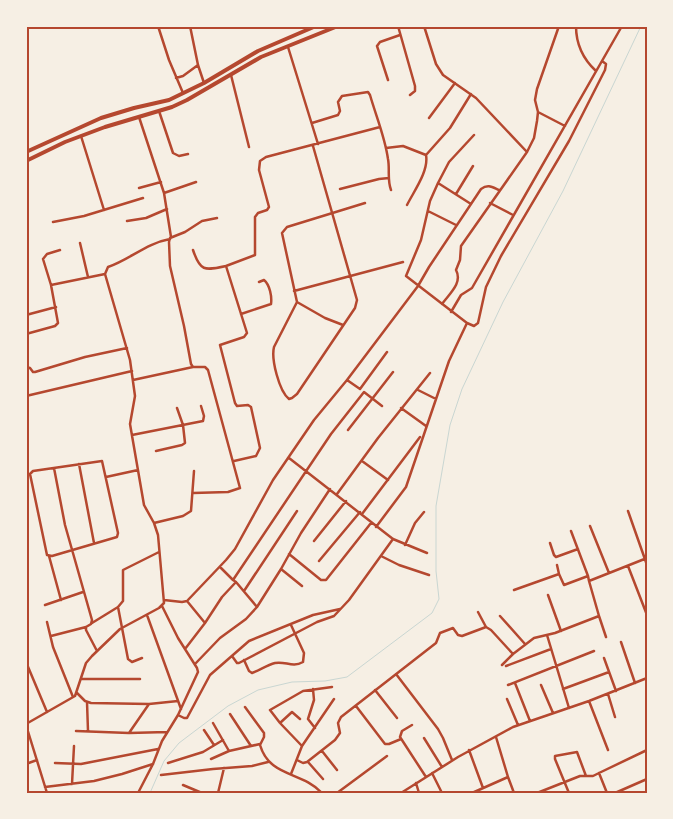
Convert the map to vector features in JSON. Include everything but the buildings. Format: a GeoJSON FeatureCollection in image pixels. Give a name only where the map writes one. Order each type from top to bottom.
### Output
{"type":"FeatureCollection","features":[{"type":"Feature","properties":{"kind":"main road"},"geometry":{"type":"LineString","coordinates":[[26,152],[101,118],[169,100],[184,94],[258,51],[316,26]]}},
{"type":"Feature","properties":{"kind":"main road"},"geometry":{"type":"LineString","coordinates":[[26,161],[81,136],[187,100],[261,57],[338,26]]}},
{"type":"Feature","properties":{"kind":"main road"},"geometry":{"type":"LineString","coordinates":[[258,51],[261,57]]}},
{"type":"Feature","properties":{"kind":"street"},"geometry":{"type":"LineString","coordinates":[[158,26],[176,78],[184,94]]}},
{"type":"Feature","properties":{"kind":"street"},"geometry":{"type":"LineString","coordinates":[[190,26],[198,65],[204,83]]}},
{"type":"Feature","properties":{"kind":"street"},"geometry":{"type":"LineString","coordinates":[[398,26],[415,86],[415,91],[410,95]]}},
{"type":"Feature","properties":{"kind":"street"},"geometry":{"type":"LineString","coordinates":[[424,26],[436,64],[443,75],[471,94],[527,152]]}},
{"type":"Feature","properties":{"kind":"street"},"geometry":{"type":"LineString","coordinates":[[442,304],[458,281],[459,276],[456,270],[460,260],[461,246],[527,152],[534,138],[538,112],[535,100],[537,89],[558,26]]}},
{"type":"Feature","properties":{"kind":"street"},"geometry":{"type":"LineString","coordinates":[[576,26],[577,42],[581,52],[590,66],[596,71]]}},
{"type":"Feature","properties":{"kind":"street"},"geometry":{"type":"LineString","coordinates":[[451,312],[461,295],[472,288],[622,26]]}},
{"type":"Feature","properties":{"kind":"street"},"geometry":{"type":"LineString","coordinates":[[388,80],[377,46],[380,42],[400,35]]}},
{"type":"Feature","properties":{"kind":"street"},"geometry":{"type":"LineString","coordinates":[[288,46],[318,144]]}},
{"type":"Feature","properties":{"kind":"street"},"geometry":{"type":"LineString","coordinates":[[474,135],[449,162],[438,183],[415,257],[406,273],[408,278],[451,312],[474,326],[478,323],[483,297],[490,277],[508,243],[569,141],[605,70],[606,64],[602,61]]}},
{"type":"Feature","properties":{"kind":"street"},"geometry":{"type":"LineString","coordinates":[[176,78],[183,76],[198,65]]}},
{"type":"Feature","properties":{"kind":"street"},"geometry":{"type":"LineString","coordinates":[[231,75],[248,147]]}},
{"type":"Feature","properties":{"kind":"street"},"geometry":{"type":"LineString","coordinates":[[430,118],[455,83]]}},
{"type":"Feature","properties":{"kind":"street"},"geometry":{"type":"LineString","coordinates":[[312,123],[338,115],[340,111],[338,102],[342,96],[366,91],[370,95],[386,148],[391,190]]}},
{"type":"Feature","properties":{"kind":"street"},"geometry":{"type":"LineString","coordinates":[[407,205],[423,172],[427,158],[426,155],[450,128],[471,94]]}},
{"type":"Feature","properties":{"kind":"street"},"geometry":{"type":"LineString","coordinates":[[158,111],[173,153],[179,156],[188,154]]}},
{"type":"Feature","properties":{"kind":"street"},"geometry":{"type":"LineString","coordinates":[[538,112],[564,126]]}},
{"type":"Feature","properties":{"kind":"street"},"geometry":{"type":"LineString","coordinates":[[138,116],[164,192],[170,238],[170,266],[193,367]]}},
{"type":"Feature","properties":{"kind":"street"},"geometry":{"type":"LineString","coordinates":[[193,250],[198,263],[208,270],[226,266],[255,255],[255,217],[258,213],[267,210],[269,206],[258,170],[260,161],[266,157],[380,127]]}},
{"type":"Feature","properties":{"kind":"street"},"geometry":{"type":"LineString","coordinates":[[81,136],[104,210]]}},
{"type":"Feature","properties":{"kind":"street"},"geometry":{"type":"LineString","coordinates":[[313,146],[331,214],[357,300],[295,396],[289,398],[284,393],[272,353],[297,302],[282,233],[287,227],[331,214],[365,203]]}},
{"type":"Feature","properties":{"kind":"street"},"geometry":{"type":"LineString","coordinates":[[386,148],[403,146],[426,155]]}},
{"type":"Feature","properties":{"kind":"street"},"geometry":{"type":"LineString","coordinates":[[456,194],[473,166]]}},
{"type":"Feature","properties":{"kind":"street"},"geometry":{"type":"LineString","coordinates":[[340,189],[389,178]]}},
{"type":"Feature","properties":{"kind":"street"},"geometry":{"type":"LineString","coordinates":[[139,188],[161,182]]}},
{"type":"Feature","properties":{"kind":"street"},"geometry":{"type":"LineString","coordinates":[[164,192],[196,182]]}},
{"type":"Feature","properties":{"kind":"street"},"geometry":{"type":"LineString","coordinates":[[438,183],[471,204]]}},
{"type":"Feature","properties":{"kind":"street"},"geometry":{"type":"LineString","coordinates":[[164,600],[187,601],[235,549],[273,480],[314,420],[347,380],[418,286],[471,204],[485,186],[499,190]]}},
{"type":"Feature","properties":{"kind":"street"},"geometry":{"type":"LineString","coordinates":[[53,222],[104,210],[143,198]]}},
{"type":"Feature","properties":{"kind":"street"},"geometry":{"type":"LineString","coordinates":[[490,203],[513,215]]}},
{"type":"Feature","properties":{"kind":"street"},"geometry":{"type":"LineString","coordinates":[[127,221],[146,218],[167,209]]}},
{"type":"Feature","properties":{"kind":"street"},"geometry":{"type":"LineString","coordinates":[[428,211],[457,225]]}},
{"type":"Feature","properties":{"kind":"street"},"geometry":{"type":"LineString","coordinates":[[47,793],[26,725],[73,698],[77,693],[88,660],[122,628],[162,606],[164,600],[158,535],[144,505],[130,424],[135,396],[132,371],[105,274],[108,267],[125,260],[148,246],[185,232],[202,221],[216,218]]}},
{"type":"Feature","properties":{"kind":"street"},"geometry":{"type":"LineString","coordinates":[[80,242],[88,277]]}},
{"type":"Feature","properties":{"kind":"street"},"geometry":{"type":"LineString","coordinates":[[26,334],[57,325],[56,307],[43,259],[46,254],[60,250]]}},
{"type":"Feature","properties":{"kind":"street"},"geometry":{"type":"LineString","coordinates":[[294,291],[404,262]]}},
{"type":"Feature","properties":{"kind":"street"},"geometry":{"type":"LineString","coordinates":[[226,266],[247,335],[222,343],[220,347],[236,405],[248,405],[251,407],[260,448],[256,456],[234,461]]}},
{"type":"Feature","properties":{"kind":"street"},"geometry":{"type":"LineString","coordinates":[[51,285],[105,274]]}},
{"type":"Feature","properties":{"kind":"street"},"geometry":{"type":"LineString","coordinates":[[241,314],[271,304],[272,300],[267,284],[264,280],[259,282]]}},
{"type":"Feature","properties":{"kind":"street"},"geometry":{"type":"LineString","coordinates":[[297,302],[325,318],[343,324]]}},
{"type":"Feature","properties":{"kind":"street"},"geometry":{"type":"LineString","coordinates":[[26,315],[56,307]]}},
{"type":"Feature","properties":{"kind":"street"},"geometry":{"type":"LineString","coordinates":[[376,527],[404,491],[449,361],[467,323]]}},
{"type":"Feature","properties":{"kind":"street"},"geometry":{"type":"LineString","coordinates":[[26,367],[35,372],[127,348]]}},
{"type":"Feature","properties":{"kind":"street"},"geometry":{"type":"LineString","coordinates":[[360,388],[387,352]]}},
{"type":"Feature","properties":{"kind":"street"},"geometry":{"type":"LineString","coordinates":[[133,380],[193,367],[206,367],[208,370],[240,486],[239,490],[228,492],[193,493]]}},
{"type":"Feature","properties":{"kind":"street"},"geometry":{"type":"LineString","coordinates":[[26,396],[132,371]]}},
{"type":"Feature","properties":{"kind":"street"},"geometry":{"type":"LineString","coordinates":[[348,430],[393,372]]}},
{"type":"Feature","properties":{"kind":"street"},"geometry":{"type":"LineString","coordinates":[[337,494],[401,408],[418,390],[430,373]]}},
{"type":"Feature","properties":{"kind":"street"},"geometry":{"type":"LineString","coordinates":[[347,380],[382,406]]}},
{"type":"Feature","properties":{"kind":"street"},"geometry":{"type":"LineString","coordinates":[[418,390],[436,399]]}},
{"type":"Feature","properties":{"kind":"street"},"geometry":{"type":"LineString","coordinates":[[185,649],[234,581],[283,504],[331,434],[364,392]]}},
{"type":"Feature","properties":{"kind":"street"},"geometry":{"type":"LineString","coordinates":[[132,435],[203,421],[204,416],[201,406]]}},
{"type":"Feature","properties":{"kind":"street"},"geometry":{"type":"LineString","coordinates":[[156,451],[184,445],[183,425],[177,408]]}},
{"type":"Feature","properties":{"kind":"street"},"geometry":{"type":"LineString","coordinates":[[401,408],[426,426]]}},
{"type":"Feature","properties":{"kind":"street"},"geometry":{"type":"LineString","coordinates":[[318,561],[361,513],[423,434]]}},
{"type":"Feature","properties":{"kind":"street"},"geometry":{"type":"LineString","coordinates":[[289,458],[392,539],[427,552]]}},
{"type":"Feature","properties":{"kind":"street"},"geometry":{"type":"LineString","coordinates":[[49,556],[118,535],[102,461],[32,471],[30,474],[46,554],[49,556],[61,600]]}},
{"type":"Feature","properties":{"kind":"street"},"geometry":{"type":"LineString","coordinates":[[362,461],[388,480]]}},
{"type":"Feature","properties":{"kind":"street"},"geometry":{"type":"LineString","coordinates":[[79,463],[94,543]]}},
{"type":"Feature","properties":{"kind":"street"},"geometry":{"type":"LineString","coordinates":[[54,468],[72,549],[92,623]]}},
{"type":"Feature","properties":{"kind":"street"},"geometry":{"type":"LineString","coordinates":[[106,476],[138,470]]}},
{"type":"Feature","properties":{"kind":"street"},"geometry":{"type":"LineString","coordinates":[[154,523],[190,513],[192,509],[194,471]]}},
{"type":"Feature","properties":{"kind":"street"},"geometry":{"type":"LineString","coordinates":[[195,664],[220,638],[246,619],[257,607],[301,533],[330,489]]}},
{"type":"Feature","properties":{"kind":"street"},"geometry":{"type":"LineString","coordinates":[[314,541],[346,501]]}},
{"type":"Feature","properties":{"kind":"street"},"geometry":{"type":"LineString","coordinates":[[244,590],[297,511]]}},
{"type":"Feature","properties":{"kind":"street"},"geometry":{"type":"LineString","coordinates":[[628,511],[647,565]]}},
{"type":"Feature","properties":{"kind":"street"},"geometry":{"type":"LineString","coordinates":[[405,545],[415,523],[424,512]]}},
{"type":"Feature","properties":{"kind":"street"},"geometry":{"type":"LineString","coordinates":[[289,554],[321,580],[326,580],[371,523]]}},
{"type":"Feature","properties":{"kind":"street"},"geometry":{"type":"LineString","coordinates":[[590,526],[608,573]]}},
{"type":"Feature","properties":{"kind":"street"},"geometry":{"type":"LineString","coordinates":[[571,531],[588,576],[606,637]]}},
{"type":"Feature","properties":{"kind":"street"},"geometry":{"type":"LineString","coordinates":[[232,656],[238,663],[317,622],[332,617],[381,556],[392,539]]}},
{"type":"Feature","properties":{"kind":"street"},"geometry":{"type":"LineString","coordinates":[[550,543],[556,557],[578,549]]}},
{"type":"Feature","properties":{"kind":"street"},"geometry":{"type":"LineString","coordinates":[[50,636],[86,627],[118,607],[124,598],[122,570],[160,552]]}},
{"type":"Feature","properties":{"kind":"street"},"geometry":{"type":"LineString","coordinates":[[381,556],[399,565],[429,575]]}},
{"type":"Feature","properties":{"kind":"street"},"geometry":{"type":"LineString","coordinates":[[589,581],[646,558]]}},
{"type":"Feature","properties":{"kind":"street"},"geometry":{"type":"LineString","coordinates":[[557,565],[564,585],[588,576]]}},
{"type":"Feature","properties":{"kind":"street"},"geometry":{"type":"LineString","coordinates":[[628,566],[647,615]]}},
{"type":"Feature","properties":{"kind":"street"},"geometry":{"type":"LineString","coordinates":[[220,567],[244,590],[257,607]]}},
{"type":"Feature","properties":{"kind":"street"},"geometry":{"type":"LineString","coordinates":[[281,569],[302,586]]}},
{"type":"Feature","properties":{"kind":"street"},"geometry":{"type":"LineString","coordinates":[[514,590],[559,574]]}},
{"type":"Feature","properties":{"kind":"street"},"geometry":{"type":"LineString","coordinates":[[45,605],[83,592]]}},
{"type":"Feature","properties":{"kind":"street"},"geometry":{"type":"LineString","coordinates":[[548,595],[561,631]]}},
{"type":"Feature","properties":{"kind":"street"},"geometry":{"type":"LineString","coordinates":[[187,601],[205,623]]}},
{"type":"Feature","properties":{"kind":"street"},"geometry":{"type":"LineString","coordinates":[[138,793],[153,764],[158,749],[178,715],[198,674],[195,664],[162,606]]}},
{"type":"Feature","properties":{"kind":"street"},"geometry":{"type":"LineString","coordinates":[[118,607],[129,660],[133,662],[142,658]]}},
{"type":"Feature","properties":{"kind":"street"},"geometry":{"type":"LineString","coordinates":[[178,715],[187,718],[208,678],[253,639],[322,612],[340,609]]}},
{"type":"Feature","properties":{"kind":"street"},"geometry":{"type":"LineString","coordinates":[[478,612],[486,627],[513,654]]}},
{"type":"Feature","properties":{"kind":"street"},"geometry":{"type":"LineString","coordinates":[[147,614],[181,709]]}},
{"type":"Feature","properties":{"kind":"street"},"geometry":{"type":"LineString","coordinates":[[500,616],[525,644]]}},
{"type":"Feature","properties":{"kind":"street"},"geometry":{"type":"LineString","coordinates":[[502,665],[534,638],[547,636],[599,616]]}},
{"type":"Feature","properties":{"kind":"street"},"geometry":{"type":"LineString","coordinates":[[47,622],[53,647],[73,698]]}},
{"type":"Feature","properties":{"kind":"street"},"geometry":{"type":"LineString","coordinates":[[244,660],[249,671],[252,673],[276,663],[291,665],[303,662],[304,653],[292,625]]}},
{"type":"Feature","properties":{"kind":"street"},"geometry":{"type":"LineString","coordinates":[[86,627],[97,651]]}},
{"type":"Feature","properties":{"kind":"street"},"geometry":{"type":"LineString","coordinates":[[296,760],[303,763],[308,762],[322,751],[340,732],[338,723],[341,717],[436,642],[440,634],[453,628],[458,635],[462,636],[486,627]]}},
{"type":"Feature","properties":{"kind":"street"},"geometry":{"type":"LineString","coordinates":[[547,636],[569,708]]}},
{"type":"Feature","properties":{"kind":"street"},"geometry":{"type":"LineString","coordinates":[[621,642],[636,683]]}},
{"type":"Feature","properties":{"kind":"street"},"geometry":{"type":"LineString","coordinates":[[506,666],[551,648]]}},
{"type":"Feature","properties":{"kind":"street"},"geometry":{"type":"LineString","coordinates":[[508,685],[594,651]]}},
{"type":"Feature","properties":{"kind":"street"},"geometry":{"type":"LineString","coordinates":[[604,658],[616,691]]}},
{"type":"Feature","properties":{"kind":"street"},"geometry":{"type":"LineString","coordinates":[[26,662],[47,712]]}},
{"type":"Feature","properties":{"kind":"street"},"geometry":{"type":"LineString","coordinates":[[563,689],[609,672]]}},
{"type":"Feature","properties":{"kind":"street"},"geometry":{"type":"LineString","coordinates":[[26,676],[31,674]]}},
{"type":"Feature","properties":{"kind":"street"},"geometry":{"type":"LineString","coordinates":[[396,674],[438,729],[452,760]]}},
{"type":"Feature","properties":{"kind":"street"},"geometry":{"type":"LineString","coordinates":[[400,793],[469,750],[518,725],[589,702],[647,678]]}},
{"type":"Feature","properties":{"kind":"street"},"geometry":{"type":"LineString","coordinates":[[81,679],[140,679]]}},
{"type":"Feature","properties":{"kind":"street"},"geometry":{"type":"LineString","coordinates":[[515,682],[530,721]]}},
{"type":"Feature","properties":{"kind":"street"},"geometry":{"type":"LineString","coordinates":[[541,685],[553,713]]}},
{"type":"Feature","properties":{"kind":"street"},"geometry":{"type":"LineString","coordinates":[[302,746],[280,723],[270,711],[270,708],[303,691],[332,688]]}},
{"type":"Feature","properties":{"kind":"street"},"geometry":{"type":"LineString","coordinates":[[313,689],[314,700],[308,719],[315,728]]}},
{"type":"Feature","properties":{"kind":"street"},"geometry":{"type":"LineString","coordinates":[[375,690],[397,718]]}},
{"type":"Feature","properties":{"kind":"street"},"geometry":{"type":"LineString","coordinates":[[77,693],[87,702],[148,704],[178,701]]}},
{"type":"Feature","properties":{"kind":"street"},"geometry":{"type":"LineString","coordinates":[[608,694],[615,717]]}},
{"type":"Feature","properties":{"kind":"street"},"geometry":{"type":"LineString","coordinates":[[292,774],[302,746],[334,699]]}},
{"type":"Feature","properties":{"kind":"street"},"geometry":{"type":"LineString","coordinates":[[507,699],[518,725]]}},
{"type":"Feature","properties":{"kind":"street"},"geometry":{"type":"LineString","coordinates":[[87,702],[88,732]]}},
{"type":"Feature","properties":{"kind":"street"},"geometry":{"type":"LineString","coordinates":[[589,702],[608,750]]}},
{"type":"Feature","properties":{"kind":"street"},"geometry":{"type":"LineString","coordinates":[[129,733],[148,704]]}},
{"type":"Feature","properties":{"kind":"street"},"geometry":{"type":"LineString","coordinates":[[356,706],[385,744],[401,739]]}},
{"type":"Feature","properties":{"kind":"street"},"geometry":{"type":"LineString","coordinates":[[210,759],[229,751],[260,744],[264,733],[244,707]]}},
{"type":"Feature","properties":{"kind":"street"},"geometry":{"type":"LineString","coordinates":[[280,723],[292,712],[300,719]]}},
{"type":"Feature","properties":{"kind":"street"},"geometry":{"type":"LineString","coordinates":[[230,714],[252,746]]}},
{"type":"Feature","properties":{"kind":"street"},"geometry":{"type":"LineString","coordinates":[[213,723],[229,751]]}},
{"type":"Feature","properties":{"kind":"street"},"geometry":{"type":"LineString","coordinates":[[412,725],[401,733],[401,739],[426,777]]}},
{"type":"Feature","properties":{"kind":"street"},"geometry":{"type":"LineString","coordinates":[[204,730],[214,745]]}},
{"type":"Feature","properties":{"kind":"street"},"geometry":{"type":"LineString","coordinates":[[76,731],[167,732]]}},
{"type":"Feature","properties":{"kind":"street"},"geometry":{"type":"LineString","coordinates":[[496,737],[514,793]]}},
{"type":"Feature","properties":{"kind":"street"},"geometry":{"type":"LineString","coordinates":[[424,738],[442,767]]}},
{"type":"Feature","properties":{"kind":"street"},"geometry":{"type":"LineString","coordinates":[[168,763],[197,754],[223,740]]}},
{"type":"Feature","properties":{"kind":"street"},"geometry":{"type":"LineString","coordinates":[[260,744],[268,762],[278,769],[316,787],[322,793]]}},
{"type":"Feature","properties":{"kind":"street"},"geometry":{"type":"LineString","coordinates":[[72,784],[74,746]]}},
{"type":"Feature","properties":{"kind":"street"},"geometry":{"type":"LineString","coordinates":[[55,763],[85,764],[158,749]]}},
{"type":"Feature","properties":{"kind":"street"},"geometry":{"type":"LineString","coordinates":[[469,750],[482,788]]}},
{"type":"Feature","properties":{"kind":"street"},"geometry":{"type":"LineString","coordinates":[[536,793],[580,776],[599,773],[647,750]]}},
{"type":"Feature","properties":{"kind":"street"},"geometry":{"type":"LineString","coordinates":[[322,751],[337,770]]}},
{"type":"Feature","properties":{"kind":"street"},"geometry":{"type":"LineString","coordinates":[[569,793],[555,756],[577,752],[586,776]]}},
{"type":"Feature","properties":{"kind":"street"},"geometry":{"type":"LineString","coordinates":[[337,793],[343,791],[387,756]]}},
{"type":"Feature","properties":{"kind":"street"},"geometry":{"type":"LineString","coordinates":[[26,764],[36,760]]}},
{"type":"Feature","properties":{"kind":"street"},"geometry":{"type":"LineString","coordinates":[[161,775],[252,766],[268,762]]}},
{"type":"Feature","properties":{"kind":"street"},"geometry":{"type":"LineString","coordinates":[[308,762],[323,779]]}},
{"type":"Feature","properties":{"kind":"street"},"geometry":{"type":"LineString","coordinates":[[45,787],[104,779],[150,763],[153,764]]}},
{"type":"Feature","properties":{"kind":"street"},"geometry":{"type":"LineString","coordinates":[[218,793],[224,768]]}},
{"type":"Feature","properties":{"kind":"street"},"geometry":{"type":"LineString","coordinates":[[432,773],[442,793]]}},
{"type":"Feature","properties":{"kind":"street"},"geometry":{"type":"LineString","coordinates":[[599,773],[607,793]]}},
{"type":"Feature","properties":{"kind":"street"},"geometry":{"type":"LineString","coordinates":[[472,793],[508,778]]}},
{"type":"Feature","properties":{"kind":"street"},"geometry":{"type":"LineString","coordinates":[[615,793],[647,779]]}},
{"type":"Feature","properties":{"kind":"street"},"geometry":{"type":"LineString","coordinates":[[416,783],[419,793]]}},
{"type":"Feature","properties":{"kind":"street"},"geometry":{"type":"LineString","coordinates":[[183,785],[202,793]]}},
{"type":"Feature","properties":{"kind":"waterway"},"geometry":{"type":"LineString","coordinates":[[150,793],[164,761],[179,743],[228,706],[258,690],[292,682],[325,681],[347,677],[432,613],[439,599],[436,571],[436,506],[450,425],[462,389],[503,302],[563,191],[641,26]]}}]}
